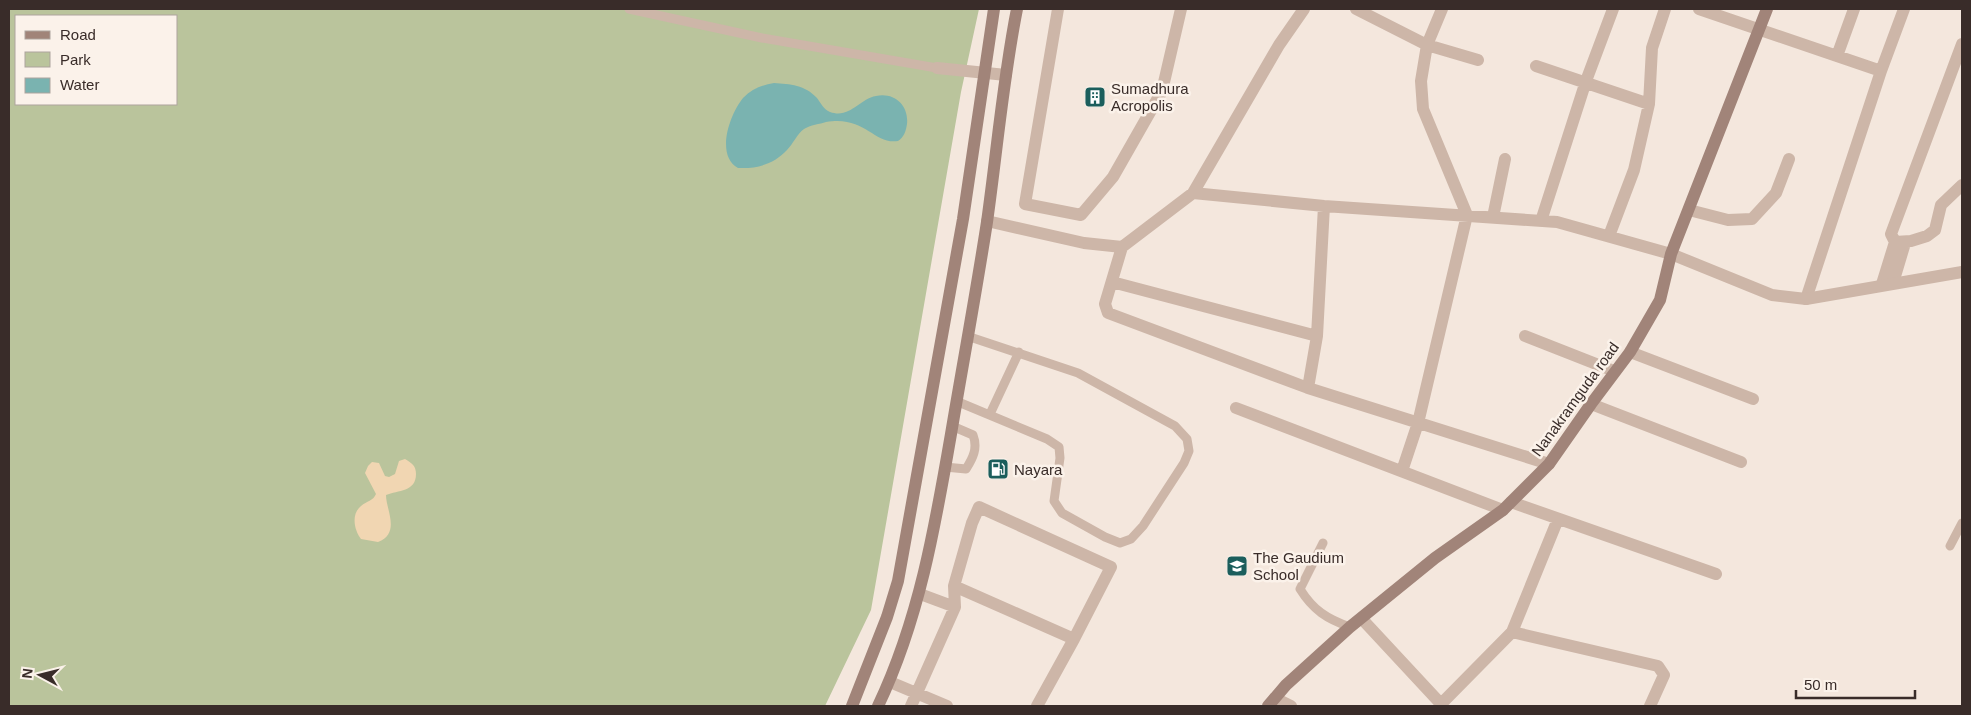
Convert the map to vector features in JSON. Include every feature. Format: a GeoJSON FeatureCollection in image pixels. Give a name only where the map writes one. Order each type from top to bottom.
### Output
{"type":"FeatureCollection","features":[{"type":"Feature","properties":{"kind":"main road"},"geometry":{"type":"LineString","coordinates":[[852,706],[884,626],[898,581],[963,219],[994,9]]}},
{"type":"Feature","properties":{"kind":"main road"},"geometry":{"type":"LineString","coordinates":[[878,706],[890,682],[920,594],[945,467],[987,221],[1006,75],[1017,9]]}},
{"type":"Feature","properties":{"kind":"main road","name":"Nanakramguda road"},"geometry":{"type":"LineString","coordinates":[[1271,702],[1350,627],[1435,558],[1507,506],[1550,464],[1614,371],[1630,352],[1660,300],[1671,254],[1767,9]]}},
{"type":"Feature","properties":{"kind":"street"},"geometry":{"type":"LineString","coordinates":[[1058,9],[1025,204],[1081,215],[1113,177],[1162,91],[1181,9]]}},
{"type":"Feature","properties":{"kind":"street"},"geometry":{"type":"LineString","coordinates":[[1304,9],[1279,45],[1193,193],[1122,247],[1105,304],[1108,313],[1308,388],[1550,464]]}},
{"type":"Feature","properties":{"kind":"street"},"geometry":{"type":"LineString","coordinates":[[1356,9],[1427,45],[1478,60]]}},
{"type":"Feature","properties":{"kind":"street"},"geometry":{"type":"LineString","coordinates":[[1402,470],[1418,423],[1467,215],[1423,109],[1421,81],[1427,45],[1442,9]]}},
{"type":"Feature","properties":{"kind":"street"},"geometry":{"type":"LineString","coordinates":[[1541,221],[1586,81],[1613,9]]}},
{"type":"Feature","properties":{"kind":"street"},"geometry":{"type":"LineString","coordinates":[[1609,236],[1634,170],[1649,104],[1652,48],[1665,9]]}},
{"type":"Feature","properties":{"kind":"street"},"geometry":{"type":"LineString","coordinates":[[1699,9],[1760,28],[1880,71]]}},
{"type":"Feature","properties":{"kind":"street"},"geometry":{"type":"LineString","coordinates":[[1837,56],[1854,9]]}},
{"type":"Feature","properties":{"kind":"street"},"geometry":{"type":"LineString","coordinates":[[1806,299],[1880,71],[1904,9]]}},
{"type":"Feature","properties":{"kind":"street"},"geometry":{"type":"LineString","coordinates":[[1900,242],[1891,234],[1962,44]]}},
{"type":"Feature","properties":{"kind":"street"},"geometry":{"type":"LineString","coordinates":[[1536,66],[1586,81],[1649,104]]}},
{"type":"Feature","properties":{"kind":"street"},"geometry":{"type":"LineString","coordinates":[[937,68],[1006,75]]}},
{"type":"Feature","properties":{"kind":"street"},"geometry":{"type":"LineString","coordinates":[[1492,217],[1505,159]]}},
{"type":"Feature","properties":{"kind":"street"},"geometry":{"type":"LineString","coordinates":[[1689,210],[1728,220],[1752,219],[1776,193],[1789,160]]}},
{"type":"Feature","properties":{"kind":"street"},"geometry":{"type":"LineString","coordinates":[[1900,242],[1926,236],[1935,230],[1941,205],[1962,185]]}},
{"type":"Feature","properties":{"kind":"street"},"geometry":{"type":"LineString","coordinates":[[1193,193],[1324,206],[1557,222],[1671,254],[1772,295],[1806,299],[1962,272]]}},
{"type":"Feature","properties":{"kind":"street"},"geometry":{"type":"LineString","coordinates":[[1308,388],[1317,336],[1324,206]]}},
{"type":"Feature","properties":{"kind":"street"},"geometry":{"type":"LineString","coordinates":[[987,221],[1084,243],[1122,247]]}},
{"type":"Feature","properties":{"kind":"street"},"geometry":{"type":"LineString","coordinates":[[1888,284],[1900,242]]}},
{"type":"Feature","properties":{"kind":"street"},"geometry":{"type":"LineString","coordinates":[[1112,282],[1317,336]]}},
{"type":"Feature","properties":{"kind":"street"},"geometry":{"type":"LineString","coordinates":[[1524,336],[1614,371]]}},
{"type":"Feature","properties":{"kind":"street"},"geometry":{"type":"LineString","coordinates":[[1630,352],[1753,399]]}},
{"type":"Feature","properties":{"kind":"street"},"geometry":{"type":"LineString","coordinates":[[1591,404],[1741,462]]}},
{"type":"Feature","properties":{"kind":"street"},"geometry":{"type":"LineString","coordinates":[[1236,408],[1402,470],[1507,506],[1558,519],[1716,574]]}},
{"type":"Feature","properties":{"kind":"street"},"geometry":{"type":"LineString","coordinates":[[911,706],[955,607],[954,586],[972,523],[979,507],[1111,567],[1037,706]]}},
{"type":"Feature","properties":{"kind":"street"},"geometry":{"type":"LineString","coordinates":[[1362,619],[1442,705],[1512,632],[1558,519]]}},
{"type":"Feature","properties":{"kind":"street"},"geometry":{"type":"LineString","coordinates":[[954,586],[1074,639]]}},
{"type":"Feature","properties":{"kind":"street"},"geometry":{"type":"LineString","coordinates":[[920,594],[955,607]]}},
{"type":"Feature","properties":{"kind":"street"},"geometry":{"type":"LineString","coordinates":[[1512,632],[1658,666],[1664,675],[1650,706]]}},
{"type":"Feature","properties":{"kind":"street"},"geometry":{"type":"LineString","coordinates":[[890,682],[947,706]]}},
{"type":"Feature","properties":{"kind":"street"},"geometry":{"type":"LineString","coordinates":[[1271,702],[1291,706]]}},
{"type":"Feature","properties":{"kind":"lane"},"geometry":{"type":"LineString","coordinates":[[629,9],[762,38],[937,68]]}},
{"type":"Feature","properties":{"kind":"lane"},"geometry":{"type":"LineString","coordinates":[[956,401],[1047,439],[1058,447],[1060,458],[1054,500],[1062,513],[1105,537],[1120,543],[1132,539],[1143,526],[1184,464],[1189,451],[1187,439],[1175,426],[1078,372],[967,336]]}},
{"type":"Feature","properties":{"kind":"lane"},"geometry":{"type":"LineString","coordinates":[[990,414],[1019,352]]}},
{"type":"Feature","properties":{"kind":"lane"},"geometry":{"type":"LineString","coordinates":[[945,467],[966,469],[973,457],[976,443],[973,435],[952,426]]}},
{"type":"Feature","properties":{"kind":"lane"},"geometry":{"type":"LineString","coordinates":[[1950,546],[1962,523]]}},
{"type":"Feature","properties":{"kind":"lane"},"geometry":{"type":"LineString","coordinates":[[1323,543],[1300,589],[1318,612],[1328,620],[1350,627]]}},
{"type":"Feature","properties":{"kind":"green space"},"geometry":{"type":"Polygon","coordinates":[[[9,9],[979,9],[961,92],[871,610],[825,706],[9,706],[9,9]]]}},
{"type":"Feature","properties":{"kind":"sand"},"geometry":{"type":"Polygon","coordinates":[[[405,459],[412,463],[416,471],[415,480],[410,487],[386,495],[391,521],[389,533],[378,542],[361,539],[355,527],[356,513],[361,506],[372,500],[376,494],[365,473],[368,466],[372,462],[379,463],[385,476],[389,477],[395,474],[399,461],[405,459]]]}},
{"type":"Feature","properties":{"kind":"water"},"geometry":{"type":"Polygon","coordinates":[[[774,83],[791,85],[807,90],[817,98],[824,108],[830,112],[837,113],[849,111],[876,96],[883,95],[895,98],[906,111],[907,124],[905,131],[902,138],[898,141],[890,141],[850,123],[839,121],[826,122],[804,129],[777,159],[765,165],[752,168],[738,168],[731,162],[727,154],[726,144],[727,134],[734,114],[743,98],[750,92],[761,86],[774,83]]]}},
{"type":"Feature","properties":{"kind":"place","name":"Sumadhura Acropolis"},"geometry":{"type":"Point","coordinates":[1095,97]}},
{"type":"Feature","properties":{"kind":"place","name":"Nayara"},"geometry":{"type":"Point","coordinates":[998,469]}},
{"type":"Feature","properties":{"kind":"place","name":"The Gaudium School"},"geometry":{"type":"Point","coordinates":[1237,566]}}]}
